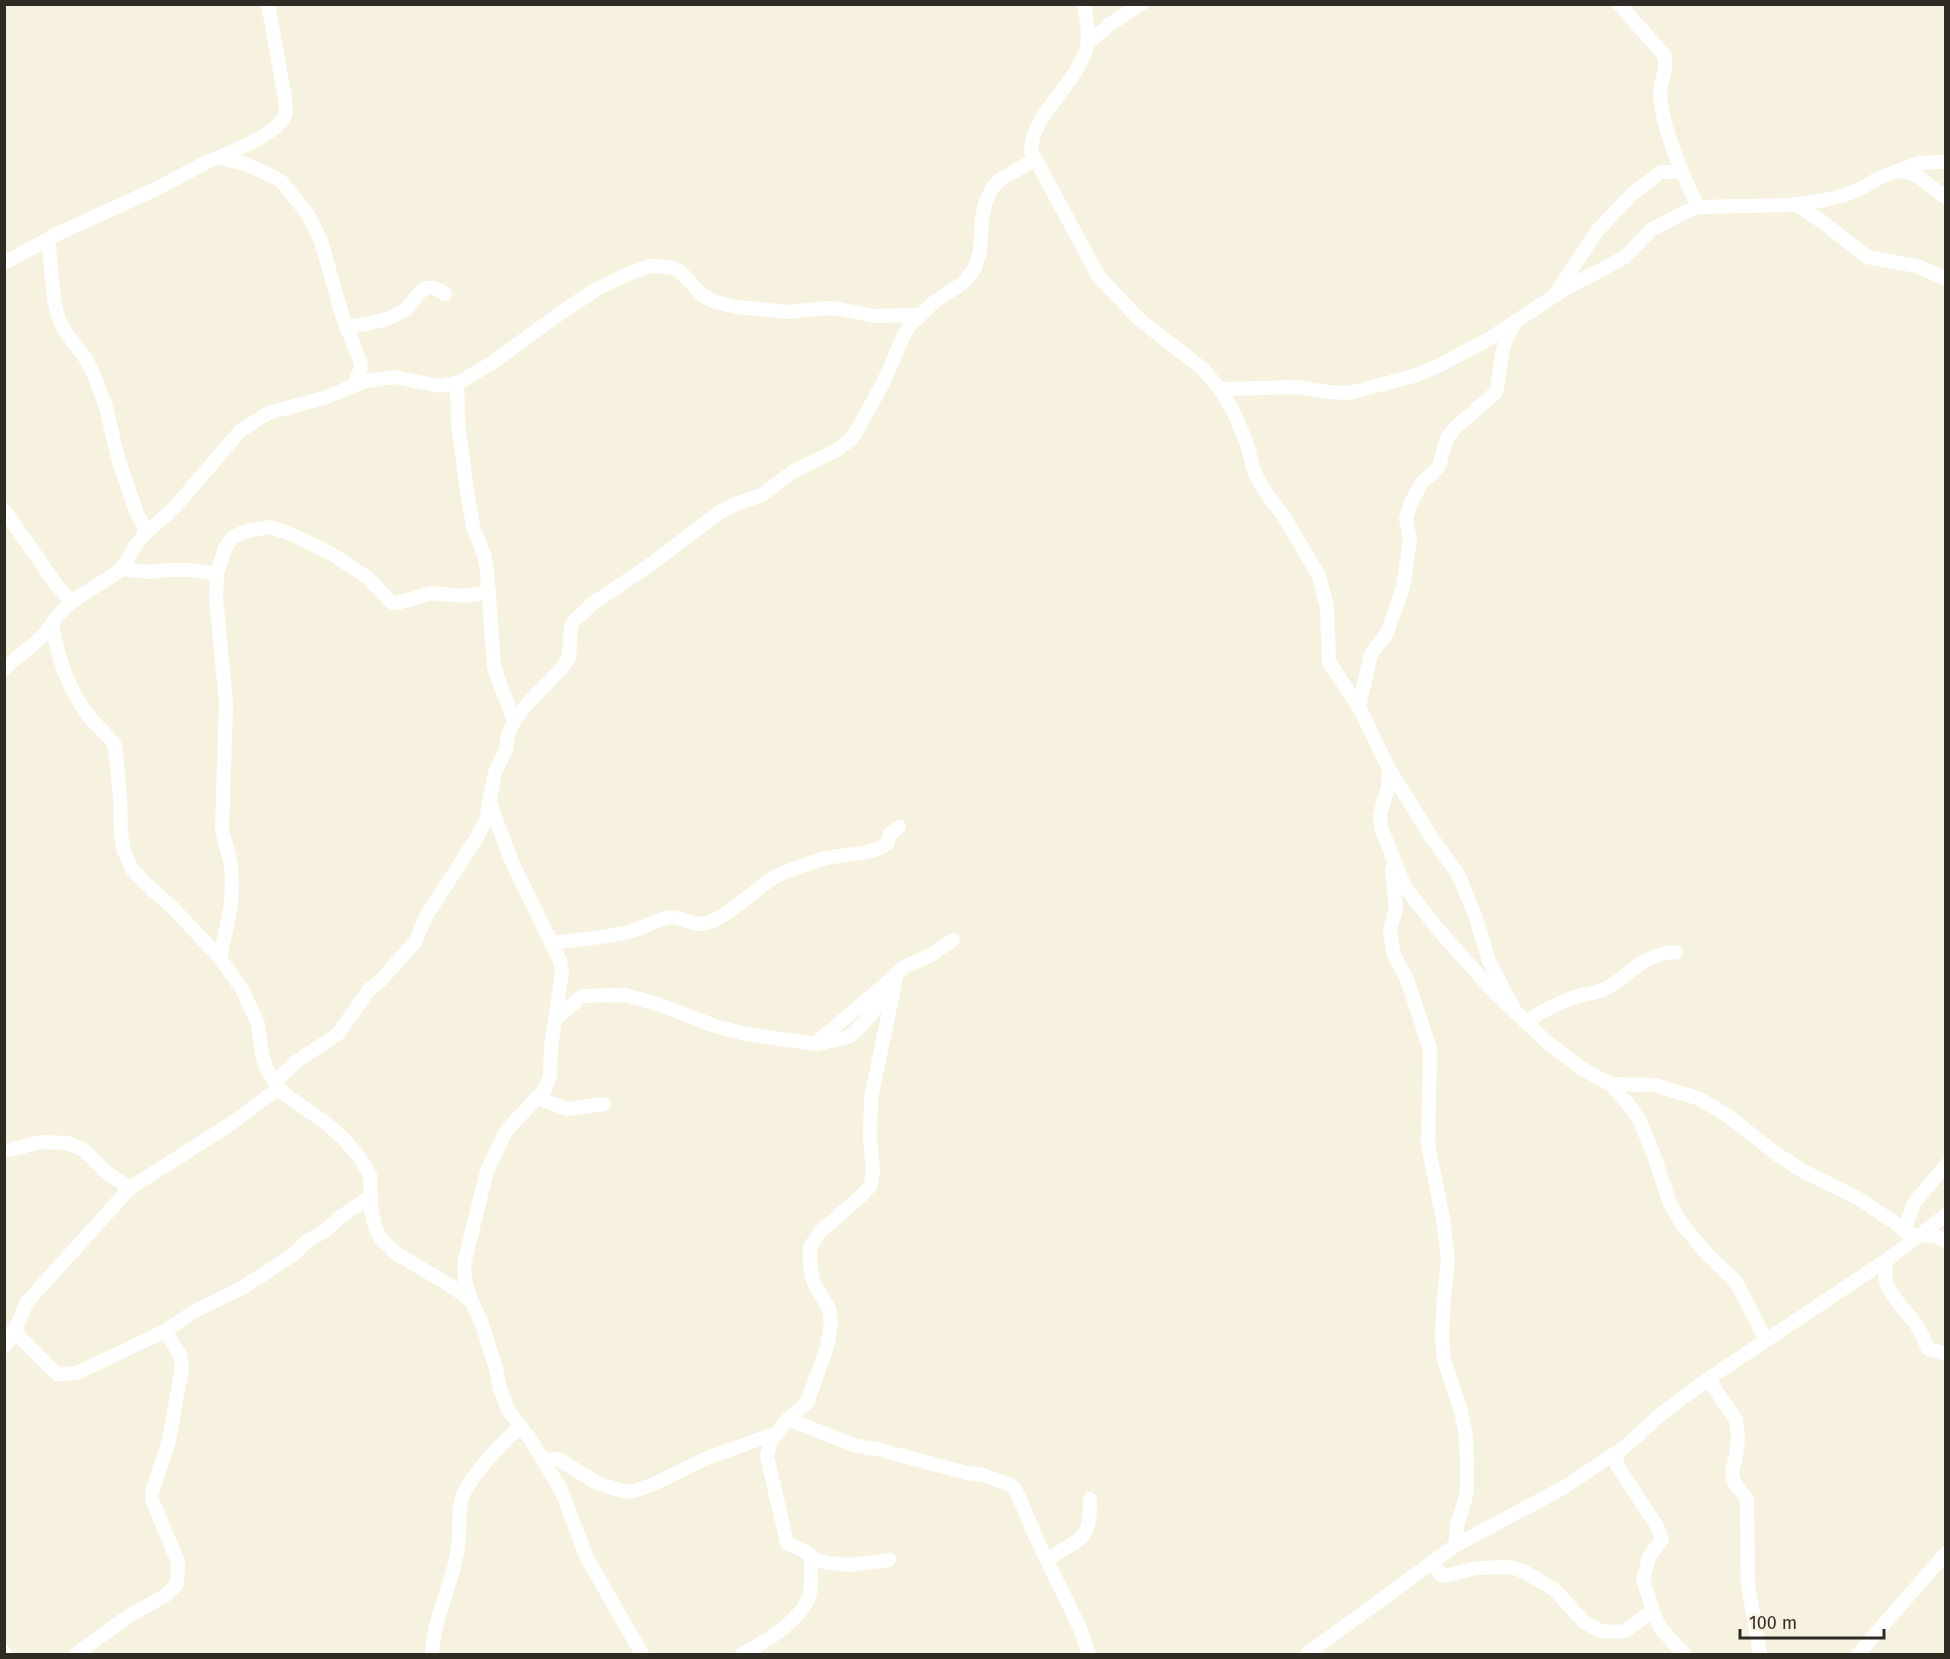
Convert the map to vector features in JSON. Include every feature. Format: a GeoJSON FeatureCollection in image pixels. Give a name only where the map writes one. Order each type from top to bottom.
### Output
{"type":"FeatureCollection","features":[{"type":"Feature","properties":{"kind":"street"},"geometry":{"type":"LineString","coordinates":[[4,263],[48,239],[154,190],[265,134],[282,120],[286,112],[285,98],[268,4]]}},
{"type":"Feature","properties":{"kind":"street"},"geometry":{"type":"LineString","coordinates":[[1084,4],[1088,43]]}},
{"type":"Feature","properties":{"kind":"street"},"geometry":{"type":"LineString","coordinates":[[1141,4],[1110,24],[1088,43],[1077,69],[1033,135],[1031,151],[1100,277],[1140,320],[1203,369],[1220,389],[1233,411],[1262,487],[1290,527],[1319,576],[1328,607],[1329,662],[1359,707],[1389,769],[1432,838],[1458,874],[1475,915],[1489,961],[1520,1017]]}},
{"type":"Feature","properties":{"kind":"street"},"geometry":{"type":"LineString","coordinates":[[1619,4],[1665,55],[1666,64],[1660,96],[1664,120],[1681,172],[1698,207]]}},
{"type":"Feature","properties":{"kind":"street"},"geometry":{"type":"LineString","coordinates":[[218,158],[243,163],[282,182],[309,216],[321,241],[361,368],[354,385]]}},
{"type":"Feature","properties":{"kind":"street"},"geometry":{"type":"LineString","coordinates":[[4,1347],[12,1337],[13,1330],[27,1302],[130,1188],[232,1123],[277,1085],[297,1061],[338,1034],[369,990],[415,942],[426,916],[476,839],[486,820],[495,772],[506,750],[508,735],[514,721],[569,658],[573,622],[592,604],[650,565],[720,512],[762,495],[794,471],[846,444],[856,432],[883,383],[904,334],[920,315],[934,302],[963,283],[975,268],[980,250],[982,218],[992,188],[1001,179],[1036,159]]}},
{"type":"Feature","properties":{"kind":"street"},"geometry":{"type":"LineString","coordinates":[[1220,389],[1296,387],[1328,393],[1349,393],[1414,376],[1438,366],[1518,322],[1553,297],[1625,258],[1651,230],[1698,207],[1795,204],[1845,195],[1881,177],[1927,161],[1946,162]]}},
{"type":"Feature","properties":{"kind":"street"},"geometry":{"type":"LineString","coordinates":[[1898,171],[1916,174],[1946,198]]}},
{"type":"Feature","properties":{"kind":"street"},"geometry":{"type":"LineString","coordinates":[[1553,297],[1597,231],[1632,194],[1661,172],[1681,172]]}},
{"type":"Feature","properties":{"kind":"street"},"geometry":{"type":"LineString","coordinates":[[1795,204],[1823,222],[1867,257],[1917,266],[1946,279]]}},
{"type":"Feature","properties":{"kind":"street"},"geometry":{"type":"LineString","coordinates":[[48,239],[57,313],[62,327],[86,359],[94,375],[106,407],[118,458],[137,514],[147,531]]}},
{"type":"Feature","properties":{"kind":"street"},"geometry":{"type":"LineString","coordinates":[[4,669],[44,635],[71,602],[120,569],[147,531],[174,508],[240,431],[251,423],[268,413],[324,398],[354,385],[381,377],[394,377],[440,386],[457,383],[495,361],[562,311],[597,289],[630,273],[650,267],[670,267],[680,271],[702,295],[715,302],[736,307],[789,312],[827,308],[875,316],[920,315]]}},
{"type":"Feature","properties":{"kind":"street"},"geometry":{"type":"LineString","coordinates":[[347,327],[403,312],[426,288],[436,288],[445,294]]}},
{"type":"Feature","properties":{"kind":"street"},"geometry":{"type":"LineString","coordinates":[[1359,707],[1371,654],[1387,633],[1403,587],[1410,541],[1406,519],[1410,502],[1423,481],[1437,468],[1447,438],[1455,428],[1495,393],[1503,347],[1512,328],[1518,322]]}},
{"type":"Feature","properties":{"kind":"street"},"geometry":{"type":"LineString","coordinates":[[457,383],[458,415],[466,485],[473,526],[484,555],[495,666],[514,721]]}},
{"type":"Feature","properties":{"kind":"street"},"geometry":{"type":"LineString","coordinates":[[4,510],[71,602]]}},
{"type":"Feature","properties":{"kind":"street"},"geometry":{"type":"LineString","coordinates":[[220,958],[231,905],[232,879],[222,829],[226,703],[216,598],[217,574],[225,548],[233,537],[247,531],[268,527],[289,533],[332,554],[369,578],[392,602],[397,603],[431,592],[464,596],[489,592]]}},
{"type":"Feature","properties":{"kind":"street"},"geometry":{"type":"LineString","coordinates":[[120,569],[150,572],[191,570],[217,574]]}},
{"type":"Feature","properties":{"kind":"street"},"geometry":{"type":"LineString","coordinates":[[52,623],[68,682],[88,716],[111,739],[114,746],[120,796],[121,835],[124,851],[132,868],[220,958],[242,989],[258,1024],[262,1055],[267,1070],[283,1093],[326,1123],[360,1158],[370,1175],[375,1227],[386,1245],[456,1289],[472,1302]]}},
{"type":"Feature","properties":{"kind":"street"},"geometry":{"type":"LineString","coordinates":[[1389,769],[1388,787],[1380,815],[1381,828],[1405,887],[1436,927],[1520,1017],[1564,1056],[1610,1084],[1628,1104],[1640,1121],[1670,1204],[1682,1224],[1705,1252],[1736,1282],[1766,1340]]}},
{"type":"Feature","properties":{"kind":"street"},"geometry":{"type":"LineString","coordinates":[[490,803],[512,862],[560,961],[562,973],[551,1047],[550,1076],[545,1089],[506,1131],[487,1171],[464,1264],[465,1281],[482,1324],[508,1410],[544,1460],[561,1490],[587,1558],[642,1654]]}},
{"type":"Feature","properties":{"kind":"street"},"geometry":{"type":"LineString","coordinates":[[551,944],[629,932],[668,917],[701,925],[709,923],[747,899],[770,880],[825,858],[856,855],[878,849],[887,844],[890,834],[899,827]]}},
{"type":"Feature","properties":{"kind":"street"},"geometry":{"type":"LineString","coordinates":[[1389,849],[1396,909],[1390,930],[1391,939],[1430,1049],[1428,1145],[1443,1219],[1448,1259],[1442,1337],[1444,1359],[1461,1411],[1466,1437],[1467,1492],[1457,1526],[1456,1545]]}},
{"type":"Feature","properties":{"kind":"street"},"geometry":{"type":"LineString","coordinates":[[556,1019],[582,996],[625,995],[715,1026],[746,1034],[816,1044],[903,967],[931,956],[952,940]]}},
{"type":"Feature","properties":{"kind":"street"},"geometry":{"type":"LineString","coordinates":[[1520,1017],[1605,989],[1648,958],[1676,952]]}},
{"type":"Feature","properties":{"kind":"street"},"geometry":{"type":"LineString","coordinates":[[889,1560],[850,1565],[829,1563],[816,1560],[787,1542],[767,1456],[771,1440],[788,1419],[807,1403],[830,1335],[830,1309],[813,1281],[810,1247],[820,1232],[871,1185],[873,1170],[870,1139],[871,1098],[895,976]]}},
{"type":"Feature","properties":{"kind":"street"},"geometry":{"type":"LineString","coordinates":[[1610,1084],[1655,1085],[1700,1099],[1728,1116],[1778,1155],[1803,1171],[1856,1197],[1913,1234],[1935,1236],[1946,1240]]}},
{"type":"Feature","properties":{"kind":"street"},"geometry":{"type":"LineString","coordinates":[[537,1098],[567,1109],[604,1104]]}},
{"type":"Feature","properties":{"kind":"street"},"geometry":{"type":"LineString","coordinates":[[4,1151],[42,1142],[68,1143],[84,1150],[108,1174],[130,1188]]}},
{"type":"Feature","properties":{"kind":"street"},"geometry":{"type":"LineString","coordinates":[[1913,1234],[1914,1203],[1943,1170]]}},
{"type":"Feature","properties":{"kind":"street"},"geometry":{"type":"LineString","coordinates":[[13,1330],[57,1374],[77,1373],[165,1331],[195,1311],[242,1288],[295,1253],[306,1242],[371,1196]]}},
{"type":"Feature","properties":{"kind":"street"},"geometry":{"type":"LineString","coordinates":[[1684,1654],[1661,1629],[1652,1611],[1643,1573],[1649,1557],[1660,1543],[1661,1535],[1618,1467],[1617,1453],[1661,1414],[1708,1379],[1888,1258],[1913,1234],[1946,1215]]}},
{"type":"Feature","properties":{"kind":"street"},"geometry":{"type":"LineString","coordinates":[[1888,1258],[1884,1268],[1887,1285],[1893,1297],[1916,1324],[1928,1349],[1946,1354]]}},
{"type":"Feature","properties":{"kind":"street"},"geometry":{"type":"LineString","coordinates":[[76,1654],[129,1616],[166,1595],[177,1584],[178,1562],[152,1500],[153,1485],[171,1432],[182,1368],[180,1355],[165,1331]]}},
{"type":"Feature","properties":{"kind":"street"},"geometry":{"type":"LineString","coordinates":[[1708,1379],[1736,1420],[1737,1455],[1732,1473],[1734,1482],[1748,1499],[1748,1585],[1760,1654]]}},
{"type":"Feature","properties":{"kind":"street"},"geometry":{"type":"LineString","coordinates":[[788,1419],[856,1446],[983,1475],[1011,1485],[1017,1493],[1089,1654]]}},
{"type":"Feature","properties":{"kind":"street"},"geometry":{"type":"LineString","coordinates":[[432,1654],[436,1620],[459,1540],[462,1496],[486,1462],[520,1425]]}},
{"type":"Feature","properties":{"kind":"street"},"geometry":{"type":"LineString","coordinates":[[544,1460],[560,1460],[597,1483],[631,1492],[654,1484],[707,1458],[777,1433]]}},
{"type":"Feature","properties":{"kind":"street"},"geometry":{"type":"LineString","coordinates":[[1307,1654],[1456,1545],[1563,1488],[1626,1446]]}},
{"type":"Feature","properties":{"kind":"street"},"geometry":{"type":"LineString","coordinates":[[1047,1560],[1082,1538],[1090,1520],[1090,1499]]}},
{"type":"Feature","properties":{"kind":"street"},"geometry":{"type":"LineString","coordinates":[[1858,1654],[1946,1553]]}},
{"type":"Feature","properties":{"kind":"street"},"geometry":{"type":"LineString","coordinates":[[742,1654],[791,1622],[807,1603],[811,1586],[811,1556]]}},
{"type":"Feature","properties":{"kind":"street"},"geometry":{"type":"LineString","coordinates":[[1433,1562],[1440,1574],[1444,1576],[1477,1568],[1510,1567],[1523,1571],[1555,1590],[1584,1622],[1601,1631],[1627,1630],[1652,1611]]}}]}
